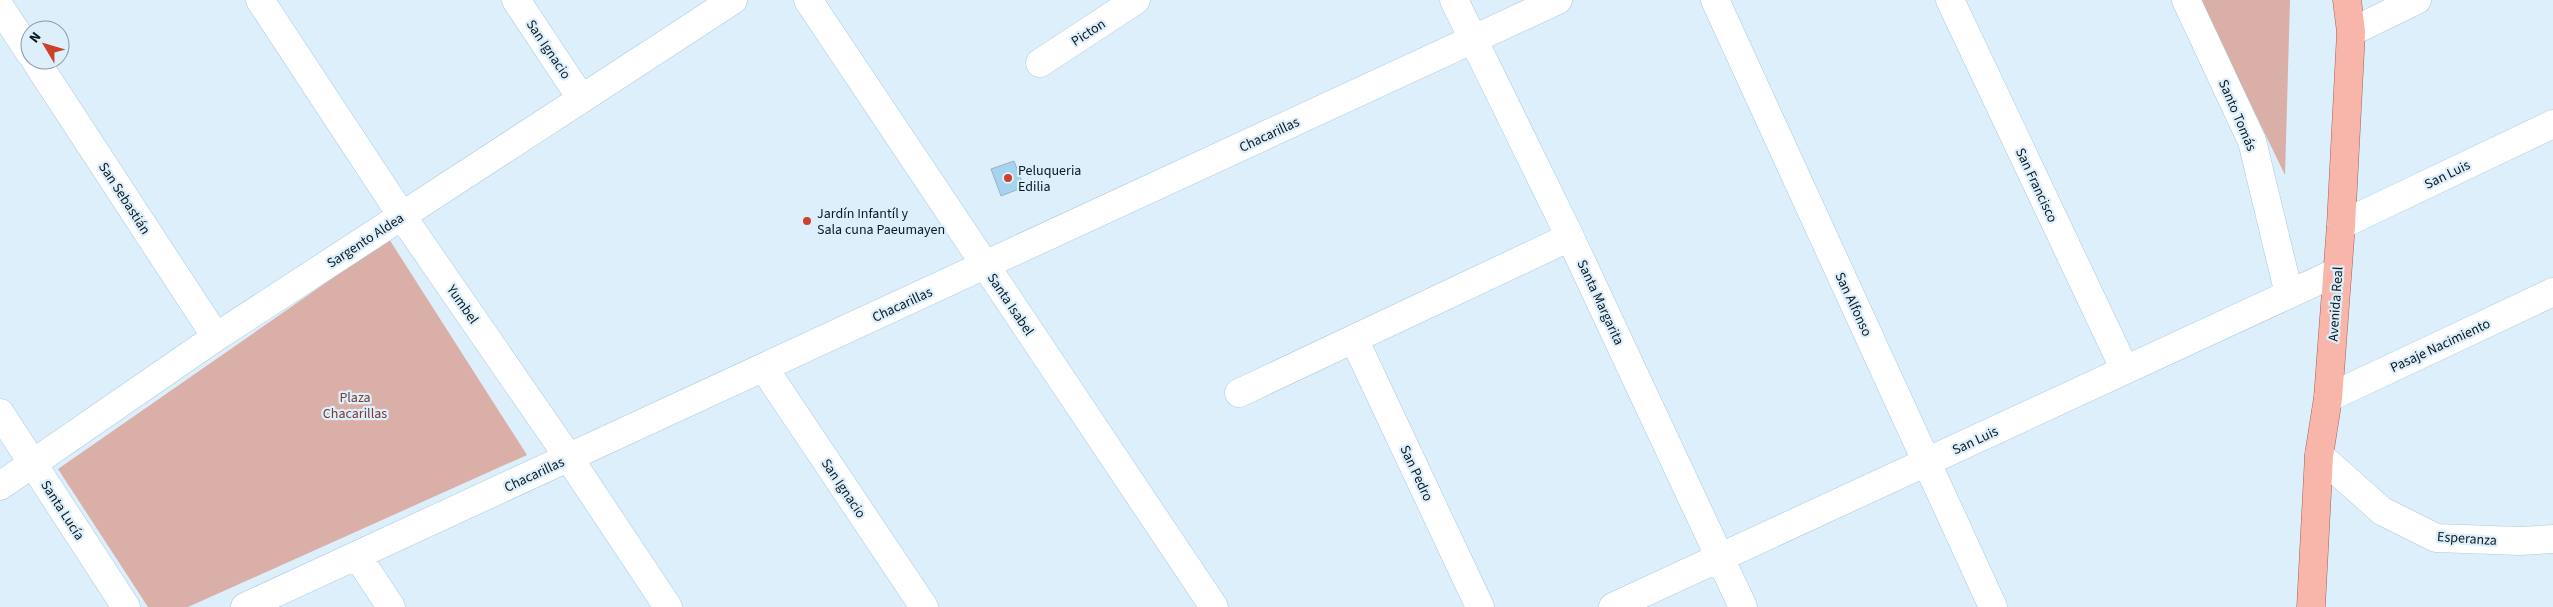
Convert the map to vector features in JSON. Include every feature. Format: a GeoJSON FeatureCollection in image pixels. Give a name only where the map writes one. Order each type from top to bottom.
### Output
{"type":"FeatureCollection","features":[{"type":"Feature","properties":{"kind":"main road","name":"Avenida Real"},"geometry":{"type":"LineString","coordinates":[[2307,605],[2319,455],[2328,398],[2341,225],[2351,32],[2347,0]]}},
{"type":"Feature","properties":{"kind":"street","name":"Yumbel"},"geometry":{"type":"LineString","coordinates":[[260,0],[402,216],[569,458],[668,607]]}},
{"type":"Feature","properties":{"kind":"street","name":"San Ignacio"},"geometry":{"type":"LineString","coordinates":[[516,0],[582,98]]}},
{"type":"Feature","properties":{"kind":"street","name":"Sargento Aldea"},"geometry":{"type":"LineString","coordinates":[[0,486],[216,337],[733,0]]}},
{"type":"Feature","properties":{"kind":"street","name":"Santa Isabel"},"geometry":{"type":"LineString","coordinates":[[808,0],[1214,607]]}},
{"type":"Feature","properties":{"kind":"street","name":"Picton"},"geometry":{"type":"LineString","coordinates":[[1040,63],[1136,0]]}},
{"type":"Feature","properties":{"kind":"street","name":"Santa Margarita"},"geometry":{"type":"LineString","coordinates":[[1454,0],[1570,237],[1744,607]]}},
{"type":"Feature","properties":{"kind":"street","name":"Chacarillas"},"geometry":{"type":"LineString","coordinates":[[246,607],[358,557],[1558,0]]}},
{"type":"Feature","properties":{"kind":"street","name":"San Alfonso"},"geometry":{"type":"LineString","coordinates":[[1715,0],[1993,607]]}},
{"type":"Feature","properties":{"kind":"street","name":"San Francisco"},"geometry":{"type":"LineString","coordinates":[[1950,0],[2125,370]]}},
{"type":"Feature","properties":{"kind":"street","name":"Santo Tomás"},"geometry":{"type":"LineString","coordinates":[[2186,0],[2252,141],[2289,294]]}},
{"type":"Feature","properties":{"kind":"street"},"geometry":{"type":"LineString","coordinates":[[2351,32],[2417,0]]}},
{"type":"Feature","properties":{"kind":"street"},"geometry":{"type":"LineString","coordinates":[[0,7],[20,37]]}},
{"type":"Feature","properties":{"kind":"street","name":"San Sebastián"},"geometry":{"type":"LineString","coordinates":[[42,70],[216,337]]}},
{"type":"Feature","properties":{"kind":"street","name":"San Luis"},"geometry":{"type":"LineString","coordinates":[[2341,225],[2553,124]]}},
{"type":"Feature","properties":{"kind":"street"},"geometry":{"type":"LineString","coordinates":[[1239,393],[1570,237]]}},
{"type":"Feature","properties":{"kind":"street","name":"San Luis"},"geometry":{"type":"LineString","coordinates":[[1613,607],[2337,272]]}},
{"type":"Feature","properties":{"kind":"street","name":"Pasaje Nacimiento"},"geometry":{"type":"LineString","coordinates":[[2328,398],[2553,292]]}},
{"type":"Feature","properties":{"kind":"street","name":"San Pedro"},"geometry":{"type":"LineString","coordinates":[[1354,339],[1480,607]]}},
{"type":"Feature","properties":{"kind":"street","name":"San Ignacio"},"geometry":{"type":"LineString","coordinates":[[764,368],[924,607]]}},
{"type":"Feature","properties":{"kind":"street","name":"Santa Lucía"},"geometry":{"type":"LineString","coordinates":[[0,413],[126,607]]}},
{"type":"Feature","properties":{"kind":"street","name":"Esperanza"},"geometry":{"type":"LineString","coordinates":[[2319,455],[2382,511],[2436,538],[2520,541],[2553,539]]}},
{"type":"Feature","properties":{"kind":"street"},"geometry":{"type":"LineString","coordinates":[[358,557],[391,607]]}},
{"type":"Feature","properties":{"kind":"green space"},"geometry":{"type":"Polygon","coordinates":[[[2200,0],[2290,0],[2285,175],[2200,0]]]}},
{"type":"Feature","properties":{"kind":"green space","name":"Plaza Chacarillas"},"geometry":{"type":"Polygon","coordinates":[[[389,239],[527,455],[188,607],[148,607],[58,469],[389,239]]]}},
{"type":"Feature","properties":{"kind":"building","name":"Peluqueria Edilia"},"geometry":{"type":"Polygon","coordinates":[[[1014,161],[1024,187],[1001,196],[991,169],[1014,161]]]}},
{"type":"Feature","properties":{"kind":"place","name":"Peluqueria Edilia"},"geometry":{"type":"Point","coordinates":[1008,178]}},
{"type":"Feature","properties":{"kind":"place","name":"Jardín Infantíl y Sala cuna Paeumayen"},"geometry":{"type":"Point","coordinates":[807,221]}}]}
